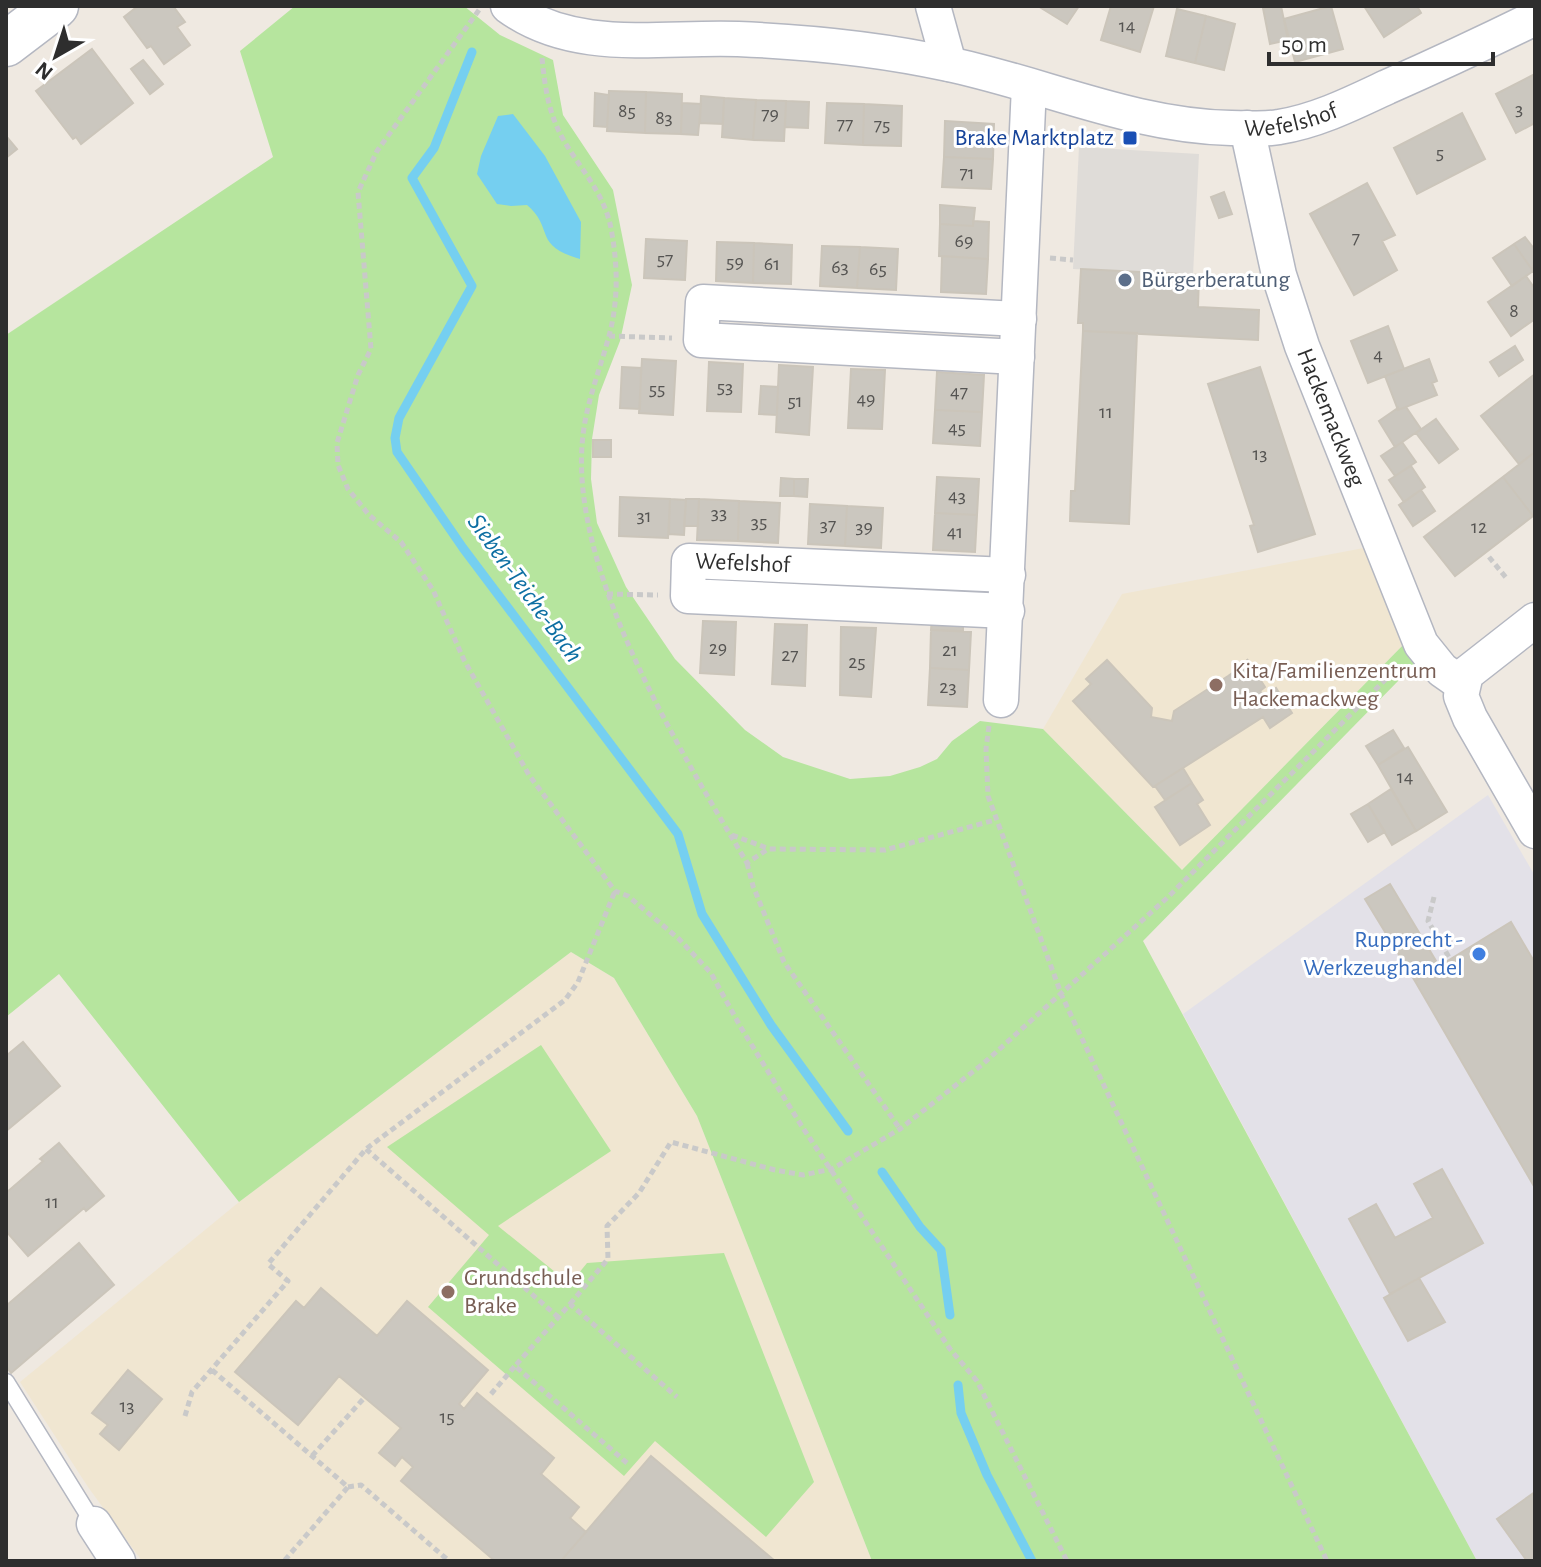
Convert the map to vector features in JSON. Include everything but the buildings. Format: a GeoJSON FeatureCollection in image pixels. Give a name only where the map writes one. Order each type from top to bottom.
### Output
{"type":"FeatureCollection","features":[{"type":"Feature","properties":{"kind":"street"},"geometry":{"type":"LineString","coordinates":[[6,44],[56,6]]}},
{"type":"Feature","properties":{"kind":"street","name":"Wefelshof"},"geometry":{"type":"LineString","coordinates":[[508,6],[571,34],[611,40],[737,39],[833,46],[949,64],[1156,121],[1203,128],[1280,127],[1315,118],[1535,18]]}},
{"type":"Feature","properties":{"kind":"street"},"geometry":{"type":"LineString","coordinates":[[933,6],[949,64]]}},
{"type":"Feature","properties":{"kind":"street"},"geometry":{"type":"LineString","coordinates":[[1001,700],[1029,86]]}},
{"type":"Feature","properties":{"kind":"street","name":"Hackemackweg"},"geometry":{"type":"LineString","coordinates":[[1247,128],[1279,275],[1302,346],[1421,644],[1442,670],[1462,684]]}},
{"type":"Feature","properties":{"kind":"street"},"geometry":{"type":"LineString","coordinates":[[1017,357],[701,340],[703,302],[1019,319]]}},
{"type":"Feature","properties":{"kind":"street","name":"Wefelshof"},"geometry":{"type":"LineString","coordinates":[[1007,611],[688,596],[689,561],[1008,575]]}},
{"type":"Feature","properties":{"kind":"street"},"geometry":{"type":"LineString","coordinates":[[1535,620],[1466,674],[1461,696],[1470,718],[1535,831]]}},
{"type":"Feature","properties":{"kind":"street"},"geometry":{"type":"LineString","coordinates":[[94,1524],[118,1561]]}},
{"type":"Feature","properties":{"kind":"lane"},"geometry":{"type":"LineString","coordinates":[[6,1382],[94,1524]]}},
{"type":"Feature","properties":{"kind":"path"},"geometry":{"type":"LineString","coordinates":[[482,6],[377,151],[358,192],[371,349],[358,375],[337,443],[338,465],[348,489],[369,515],[401,542],[433,590],[464,660],[529,775],[615,891],[628,896],[679,939],[711,973],[755,1051],[950,1349],[977,1381],[1067,1561]]}},
{"type":"Feature","properties":{"kind":"path"},"geometry":{"type":"LineString","coordinates":[[609,336],[701,340]]}},
{"type":"Feature","properties":{"kind":"path"},"geometry":{"type":"LineString","coordinates":[[1489,557],[1508,580]]}},
{"type":"Feature","properties":{"kind":"path"},"geometry":{"type":"LineString","coordinates":[[607,594],[688,596]]}},
{"type":"Feature","properties":{"kind":"path"},"geometry":{"type":"LineString","coordinates":[[491,1394],[608,1259],[607,1226],[639,1193],[671,1142],[803,1175],[832,1169],[900,1129],[1062,996],[1167,898],[1421,644]]}},
{"type":"Feature","properties":{"kind":"path"},"geometry":{"type":"LineString","coordinates":[[1001,700],[987,733],[988,796],[1062,996],[1327,1561]]}},
{"type":"Feature","properties":{"kind":"path"},"geometry":{"type":"LineString","coordinates":[[730,834],[768,849]]}},
{"type":"Feature","properties":{"kind":"path"},"geometry":{"type":"LineString","coordinates":[[747,863],[753,886],[784,962],[900,1129]]}},
{"type":"Feature","properties":{"kind":"path"},"geometry":{"type":"LineString","coordinates":[[185,1416],[192,1392],[288,1281],[268,1264],[366,1149],[565,1000],[578,982],[615,891]]}},
{"type":"Feature","properties":{"kind":"path"},"geometry":{"type":"LineString","coordinates":[[1434,897],[1428,921],[1450,959]]}},
{"type":"Feature","properties":{"kind":"path"},"geometry":{"type":"LineString","coordinates":[[366,1149],[558,1317]]}},
{"type":"Feature","properties":{"kind":"path"},"geometry":{"type":"LineString","coordinates":[[570,1304],[677,1397]]}},
{"type":"Feature","properties":{"kind":"path"},"geometry":{"type":"LineString","coordinates":[[515,1366],[627,1463]]}},
{"type":"Feature","properties":{"kind":"path"},"geometry":{"type":"LineString","coordinates":[[212,1370],[348,1487]]}},
{"type":"Feature","properties":{"kind":"path"},"geometry":{"type":"LineString","coordinates":[[312,1456],[365,1397]]}},
{"type":"Feature","properties":{"kind":"path"},"geometry":{"type":"LineString","coordinates":[[284,1561],[348,1487],[361,1485],[449,1561]]}},
{"type":"Feature","properties":{"kind":"shaded area"},"geometry":{"type":"Polygon","coordinates":[[[1079,147],[1199,154],[1193,275],[1073,269],[1079,147]]]}},
{"type":"Feature","properties":{"kind":"shaded area","name":"Kita/Familienzentrum Hackemackweg"},"geometry":{"type":"Polygon","coordinates":[[[1369,547],[1406,642],[1182,870],[1043,729],[1122,594],[1369,547]]]}},
{"type":"Feature","properties":{"kind":"shaded area"},"geometry":{"type":"Polygon","coordinates":[[[1488,795],[1535,876],[1535,1561],[1477,1561],[1183,1014],[1488,795]]]}},
{"type":"Feature","properties":{"kind":"shaded area","name":"Grundschule Brake"},"geometry":{"type":"Polygon","coordinates":[[[571,952],[614,978],[697,1116],[872,1561],[142,1561],[88,1487],[20,1382],[239,1202],[571,952]]]}},
{"type":"Feature","properties":{"kind":"green space"},"geometry":{"type":"Polygon","coordinates":[[[295,6],[464,6],[500,35],[553,60],[563,115],[613,190],[632,285],[620,341],[599,395],[592,439],[591,479],[597,523],[626,587],[675,659],[745,730],[783,757],[850,779],[890,776],[937,759],[952,741],[980,721],[1043,729],[1182,870],[1406,642],[1423,679],[1401,678],[1143,941],[1477,1561],[872,1561],[697,1116],[614,978],[571,952],[239,1202],[59,974],[6,1017],[6,335],[273,157],[240,51],[295,6]]]}},
{"type":"Feature","properties":{"kind":"green space"},"geometry":{"type":"Polygon","coordinates":[[[541,1045],[611,1151],[498,1226],[570,1284],[587,1263],[724,1253],[814,1482],[766,1537],[655,1441],[624,1476],[428,1307],[489,1235],[387,1147],[541,1045]]]}},
{"type":"Feature","properties":{"kind":"water"},"geometry":{"type":"Polygon","coordinates":[[[513,114],[545,156],[581,222],[580,259],[555,248],[527,205],[497,204],[477,174],[498,116],[513,114]]]}},
{"type":"Feature","properties":{"kind":"waterway","name":"Sieben-Teiche-Bach"},"geometry":{"type":"LineString","coordinates":[[472,52],[434,148],[412,178],[472,286],[399,418],[395,438],[397,452],[463,548],[678,834],[702,914],[771,1025],[848,1131]]}},
{"type":"Feature","properties":{"kind":"waterway","name":"Sieben-Teiche-Bach"},"geometry":{"type":"LineString","coordinates":[[882,1172],[920,1227],[941,1250],[950,1315]]}},
{"type":"Feature","properties":{"kind":"waterway","name":"Sieben-Teiche-Bach"},"geometry":{"type":"LineString","coordinates":[[958,1385],[961,1413],[987,1475],[1032,1561]]}},
{"type":"Feature","properties":{"kind":"place","name":"Brake Marktplatz"},"geometry":{"type":"Point","coordinates":[1130,138]}},
{"type":"Feature","properties":{"kind":"place","name":"Bürgerberatung"},"geometry":{"type":"Point","coordinates":[1125,280]}},
{"type":"Feature","properties":{"kind":"place","name":"Kita/Familienzentrum Hackemackweg"},"geometry":{"type":"Point","coordinates":[1216,685]}},
{"type":"Feature","properties":{"kind":"place","name":"Rupprecht - Werkzeughandel"},"geometry":{"type":"Point","coordinates":[1479,954]}},
{"type":"Feature","properties":{"kind":"place","name":"Grundschule Brake"},"geometry":{"type":"Point","coordinates":[448,1292]}}]}
